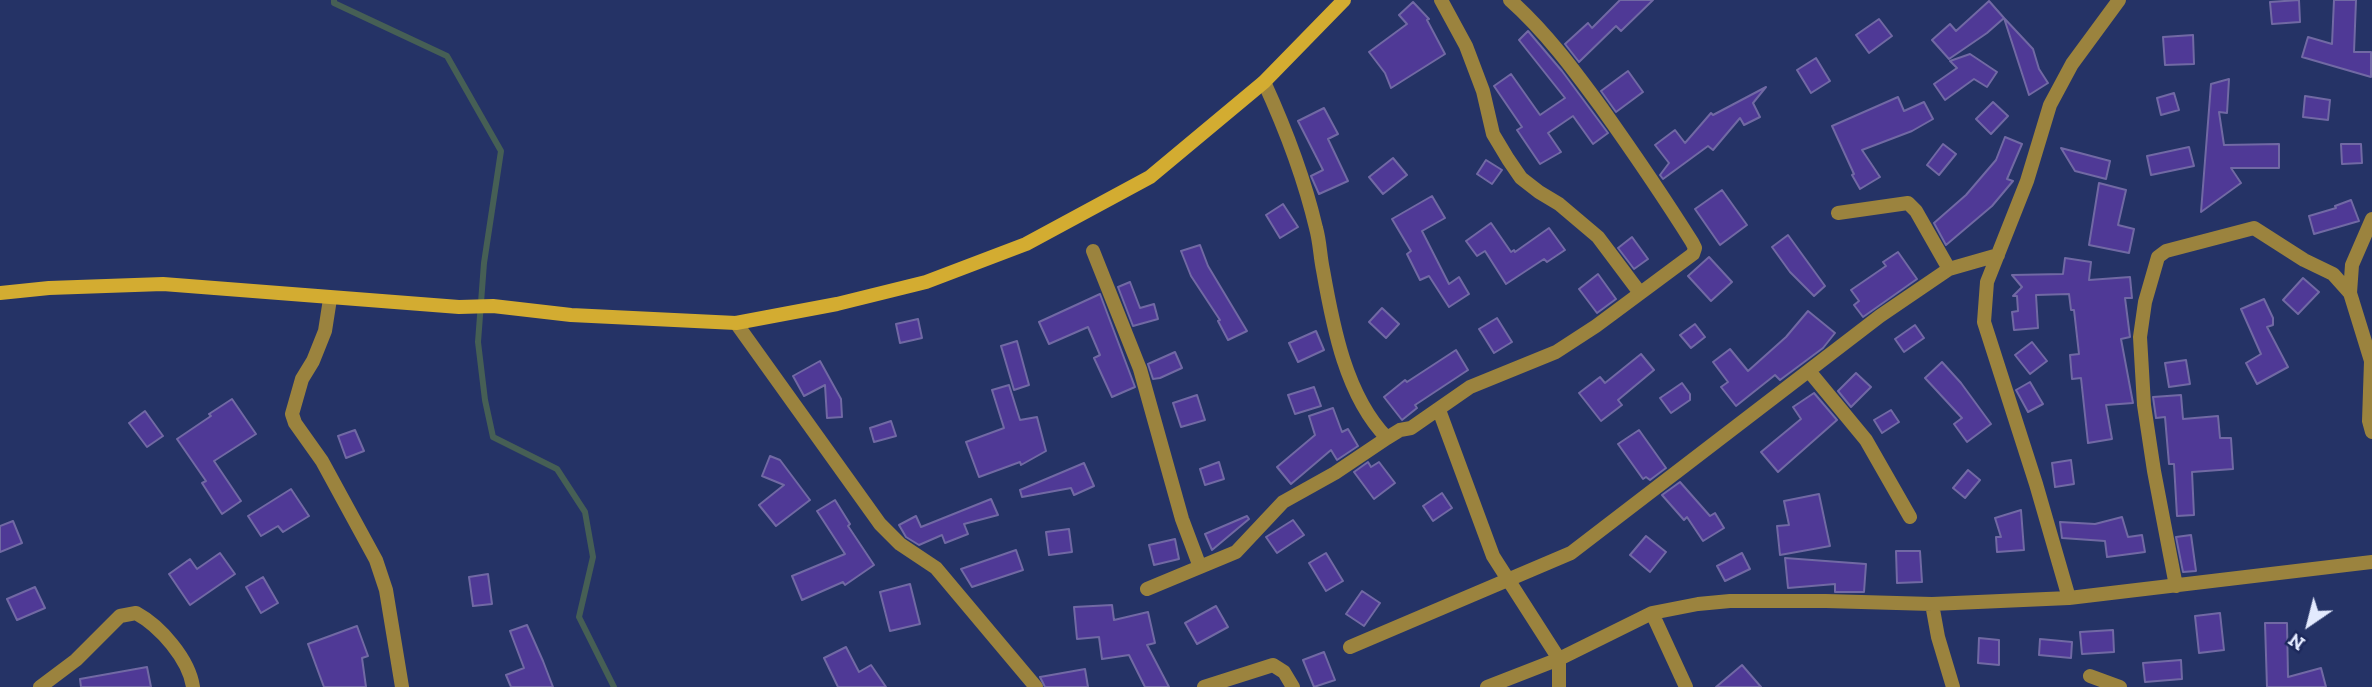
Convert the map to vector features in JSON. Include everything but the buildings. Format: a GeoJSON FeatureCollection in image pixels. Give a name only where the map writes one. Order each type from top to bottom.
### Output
{"type":"FeatureCollection","features":[{"type":"Feature","properties":{"kind":"main road"},"geometry":{"type":"LineString","coordinates":[[0,293],[49,288],[163,284],[330,299],[459,307],[494,306],[571,315],[736,323],[837,304],[926,282],[1026,244],[1150,177],[1264,82],[1344,0]]}},
{"type":"Feature","properties":{"kind":"street"},"geometry":{"type":"LineString","coordinates":[[1441,0],[1466,46],[1483,91],[1493,134],[1508,159],[1521,178],[1559,204],[1598,237],[1640,293]]}},
{"type":"Feature","properties":{"kind":"street"},"geometry":{"type":"LineString","coordinates":[[1147,589],[1236,552],[1283,502],[1335,473],[1387,438],[1411,428],[1470,387],[1556,352],[1666,276],[1693,254],[1695,248],[1655,183],[1585,84],[1527,14],[1510,0]]}},
{"type":"Feature","properties":{"kind":"street"},"geometry":{"type":"LineString","coordinates":[[2069,598],[1984,322],[1987,282],[2027,181],[2050,105],[2072,64],[2119,0]]}},
{"type":"Feature","properties":{"kind":"street"},"geometry":{"type":"LineString","coordinates":[[1264,82],[1302,174],[1317,231],[1334,324],[1357,399],[1372,423],[1387,438]]}},
{"type":"Feature","properties":{"kind":"street"},"geometry":{"type":"LineString","coordinates":[[1838,213],[1908,203],[1916,211],[1949,269]]}},
{"type":"Feature","properties":{"kind":"street"},"geometry":{"type":"LineString","coordinates":[[2372,219],[2351,265],[2350,293],[2371,361],[2372,432]]}},
{"type":"Feature","properties":{"kind":"street"},"geometry":{"type":"LineString","coordinates":[[2176,586],[2144,405],[2140,337],[2145,302],[2158,257],[2166,251],[2249,228],[2258,228],[2304,260],[2333,274],[2350,293]]}},
{"type":"Feature","properties":{"kind":"street"},"geometry":{"type":"LineString","coordinates":[[1093,251],[1140,369],[1182,519],[1200,568]]}},
{"type":"Feature","properties":{"kind":"street"},"geometry":{"type":"LineString","coordinates":[[1350,647],[1571,553],[1880,316],[1949,269],[1998,255]]}},
{"type":"Feature","properties":{"kind":"street"},"geometry":{"type":"LineString","coordinates":[[330,299],[326,331],[313,362],[302,379],[292,414],[295,423],[323,461],[376,560],[386,590],[402,687]]}},
{"type":"Feature","properties":{"kind":"street"},"geometry":{"type":"LineString","coordinates":[[736,323],[880,524],[900,544],[936,568],[1036,687]]}},
{"type":"Feature","properties":{"kind":"street"},"geometry":{"type":"LineString","coordinates":[[1809,371],[1866,440],[1910,517]]}},
{"type":"Feature","properties":{"kind":"street"},"geometry":{"type":"LineString","coordinates":[[1439,410],[1493,556],[1559,659],[1559,687]]}},
{"type":"Feature","properties":{"kind":"street"},"geometry":{"type":"LineString","coordinates":[[1487,687],[1559,659],[1652,613],[1730,601],[1932,604],[2069,598],[2372,562]]}},
{"type":"Feature","properties":{"kind":"street"},"geometry":{"type":"LineString","coordinates":[[1932,604],[1938,637],[1953,687]]}},
{"type":"Feature","properties":{"kind":"street"},"geometry":{"type":"LineString","coordinates":[[40,687],[76,660],[120,616],[136,613],[149,620],[180,656],[193,687]]}},
{"type":"Feature","properties":{"kind":"street"},"geometry":{"type":"LineString","coordinates":[[1652,613],[1686,687]]}},
{"type":"Feature","properties":{"kind":"street"},"geometry":{"type":"LineString","coordinates":[[1204,687],[1273,665],[1284,672],[1293,687]]}},
{"type":"Feature","properties":{"kind":"street"},"geometry":{"type":"LineString","coordinates":[[2090,677],[2120,687]]}},
{"type":"Feature","properties":{"kind":"waterway"},"geometry":{"type":"LineString","coordinates":[[334,0],[334,3],[447,56],[501,151],[484,263],[478,342],[485,400],[493,437],[557,469],[585,512],[593,557],[579,617],[614,687]]}}]}
